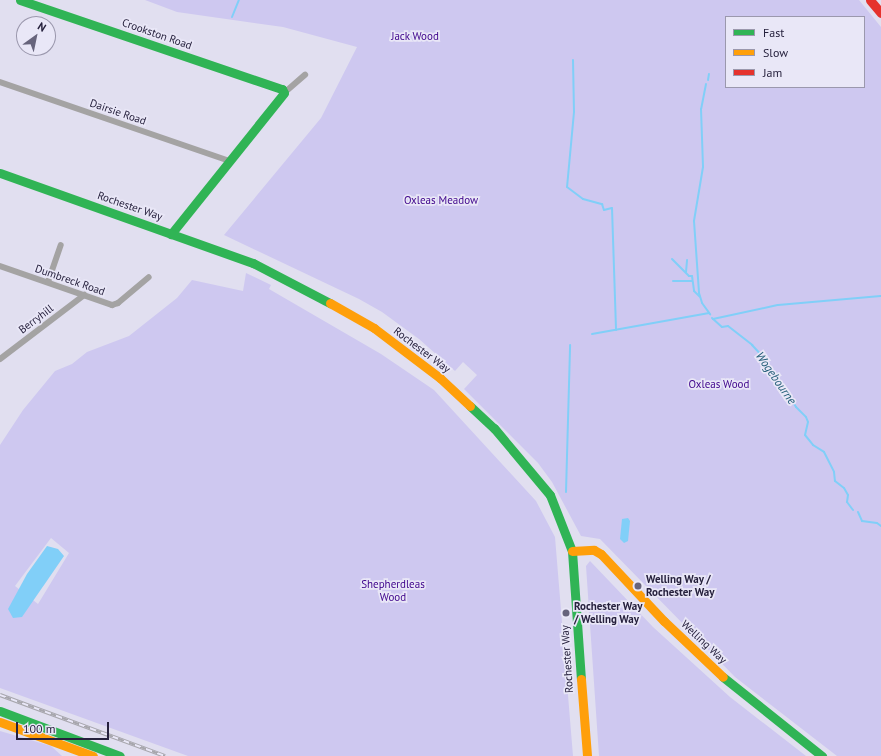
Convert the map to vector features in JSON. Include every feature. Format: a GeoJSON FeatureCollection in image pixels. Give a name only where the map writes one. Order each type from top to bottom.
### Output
{"type":"FeatureCollection","features":[{"type":"Feature","properties":{"kind":"main road","name":"Crookston Road"},"geometry":{"type":"LineString","coordinates":[[20,0],[282,89],[284,93]]}},
{"type":"Feature","properties":{"kind":"main road"},"geometry":{"type":"LineString","coordinates":[[870,0],[881,13]]}},
{"type":"Feature","properties":{"kind":"main road"},"geometry":{"type":"LineString","coordinates":[[172,234],[284,93]]}},
{"type":"Feature","properties":{"kind":"main road","name":"Rochester Way"},"geometry":{"type":"LineString","coordinates":[[0,173],[253,263],[292,281],[374,328],[440,378],[494,428],[533,471],[558,510],[572,551],[587,756]]}},
{"type":"Feature","properties":{"kind":"main road","name":"Welling Way"},"geometry":{"type":"LineString","coordinates":[[572,551],[594,550],[601,554],[664,621],[734,687],[822,756]]}},
{"type":"Feature","properties":{"kind":"main road"},"geometry":{"type":"LineString","coordinates":[[0,711],[120,756]]}},
{"type":"Feature","properties":{"kind":"main road"},"geometry":{"type":"LineString","coordinates":[[0,722],[93,756]]}},
{"type":"Feature","properties":{"kind":"street"},"geometry":{"type":"LineString","coordinates":[[284,93],[305,75]]}},
{"type":"Feature","properties":{"kind":"street","name":"Dairsie Road"},"geometry":{"type":"LineString","coordinates":[[0,82],[230,161]]}},
{"type":"Feature","properties":{"kind":"street"},"geometry":{"type":"LineString","coordinates":[[48,282],[61,246]]}},
{"type":"Feature","properties":{"kind":"street","name":"Dumbreck Road"},"geometry":{"type":"LineString","coordinates":[[0,266],[115,304],[149,277]]}},
{"type":"Feature","properties":{"kind":"street","name":"Berryhill"},"geometry":{"type":"LineString","coordinates":[[0,359],[84,295]]}},
{"type":"Feature","properties":{"kind":"green space","name":"Oxleas Wood"},"geometry":{"type":"Polygon","coordinates":[[[145,0],[859,0],[881,27],[881,756],[837,756],[735,677],[600,539],[581,536],[552,482],[538,463],[464,389],[477,375],[463,362],[455,371],[419,339],[382,312],[359,299],[224,235],[321,118],[357,47],[283,27],[177,12],[145,0]]]}},
{"type":"Feature","properties":{"kind":"green space","name":"Shepherdleas Wood"},"geometry":{"type":"Polygon","coordinates":[[[246,273],[271,285],[269,289],[381,354],[434,390],[536,501],[555,537],[573,756],[188,756],[0,688],[0,445],[23,410],[55,371],[72,364],[87,352],[129,336],[177,298],[192,280],[243,291],[246,273]],[[51,538],[15,586],[38,604],[69,553],[51,538]]]}},
{"type":"Feature","properties":{"kind":"green space"},"geometry":{"type":"Polygon","coordinates":[[[590,561],[653,627],[730,697],[806,756],[599,756],[586,566],[590,561]]]}},
{"type":"Feature","properties":{"kind":"green space"},"geometry":{"type":"Polygon","coordinates":[[[0,731],[51,746],[62,756],[0,756],[0,731]]]}},
{"type":"Feature","properties":{"kind":"water"},"geometry":{"type":"Polygon","coordinates":[[[628,518],[630,521],[628,541],[624,543],[620,539],[622,519],[628,518]]]}},
{"type":"Feature","properties":{"kind":"water"},"geometry":{"type":"Polygon","coordinates":[[[47,546],[58,549],[64,556],[22,617],[13,618],[8,609],[27,574],[47,546]]]}},
{"type":"Feature","properties":{"kind":"waterway"},"geometry":{"type":"LineString","coordinates":[[232,17],[239,0]]}},
{"type":"Feature","properties":{"kind":"waterway"},"geometry":{"type":"LineString","coordinates":[[573,60],[574,112],[567,187],[583,199],[602,204],[604,210],[612,208],[616,330]]}},
{"type":"Feature","properties":{"kind":"waterway","name":"Wogebourne"},"geometry":{"type":"LineString","coordinates":[[708,80],[709,74]]}},
{"type":"Feature","properties":{"kind":"waterway","name":"Wogebourne"},"geometry":{"type":"LineString","coordinates":[[706,84],[701,109],[703,167],[694,221],[699,293],[702,303],[710,314]]}},
{"type":"Feature","properties":{"kind":"waterway"},"geometry":{"type":"LineString","coordinates":[[672,259],[689,276],[692,276],[694,291],[700,297]]}},
{"type":"Feature","properties":{"kind":"waterway"},"geometry":{"type":"LineString","coordinates":[[686,272],[687,260]]}},
{"type":"Feature","properties":{"kind":"waterway"},"geometry":{"type":"LineString","coordinates":[[673,281],[692,281]]}},
{"type":"Feature","properties":{"kind":"waterway"},"geometry":{"type":"LineString","coordinates":[[713,319],[778,305],[881,296]]}},
{"type":"Feature","properties":{"kind":"waterway"},"geometry":{"type":"LineString","coordinates":[[592,334],[709,313]]}},
{"type":"Feature","properties":{"kind":"waterway","name":"Wogebourne"},"geometry":{"type":"LineString","coordinates":[[712,318],[722,327],[728,326],[752,345],[763,357],[765,365],[772,369],[796,407],[806,417],[808,422],[805,435],[813,445],[824,452],[834,472],[835,481],[844,488],[848,495],[847,502],[853,510]]}},
{"type":"Feature","properties":{"kind":"waterway"},"geometry":{"type":"LineString","coordinates":[[566,492],[570,345]]}},
{"type":"Feature","properties":{"kind":"waterway","name":"Wogebourne"},"geometry":{"type":"LineString","coordinates":[[858,512],[862,521],[877,523],[881,526]]}},
{"type":"Feature","properties":{"kind":"railway"},"geometry":{"type":"LineString","coordinates":[[0,695],[165,756]]}},
{"type":"Feature","properties":{"kind":"traffic: fast"},"geometry":{"type":"LineString","coordinates":[[20,0],[282,89],[284,93],[171,234]]}},
{"type":"Feature","properties":{"kind":"traffic: fast"},"geometry":{"type":"LineString","coordinates":[[0,173],[253,263],[330,303]]}},
{"type":"Feature","properties":{"kind":"traffic: fast"},"geometry":{"type":"LineString","coordinates":[[470,406],[494,428],[550,495],[572,551],[581,679]]}},
{"type":"Feature","properties":{"kind":"traffic: fast"},"geometry":{"type":"LineString","coordinates":[[723,677],[822,756]]}},
{"type":"Feature","properties":{"kind":"traffic: fast"},"geometry":{"type":"LineString","coordinates":[[0,711],[120,756]]}},
{"type":"Feature","properties":{"kind":"traffic: slow"},"geometry":{"type":"LineString","coordinates":[[330,303],[374,328],[440,378],[470,406]]}},
{"type":"Feature","properties":{"kind":"traffic: slow"},"geometry":{"type":"LineString","coordinates":[[572,551],[594,550],[601,554],[664,621],[723,677]]}},
{"type":"Feature","properties":{"kind":"traffic: slow"},"geometry":{"type":"LineString","coordinates":[[581,679],[587,756]]}},
{"type":"Feature","properties":{"kind":"traffic: slow"},"geometry":{"type":"LineString","coordinates":[[0,722],[93,756]]}},
{"type":"Feature","properties":{"kind":"traffic: jam"},"geometry":{"type":"LineString","coordinates":[[870,0],[881,13]]}},
{"type":"Feature","properties":{"kind":"place","name":"Welling Way / Rochester Way"},"geometry":{"type":"Point","coordinates":[638,586]}},
{"type":"Feature","properties":{"kind":"place","name":"Rochester Way / Welling Way"},"geometry":{"type":"Point","coordinates":[566,613]}},
{"type":"Feature","properties":{"kind":"park label","name":"Jack Wood"},"geometry":{"type":"Point","coordinates":[415,36]}},
{"type":"Feature","properties":{"kind":"park label","name":"Oxleas Meadow"},"geometry":{"type":"Point","coordinates":[441,200]}}]}
